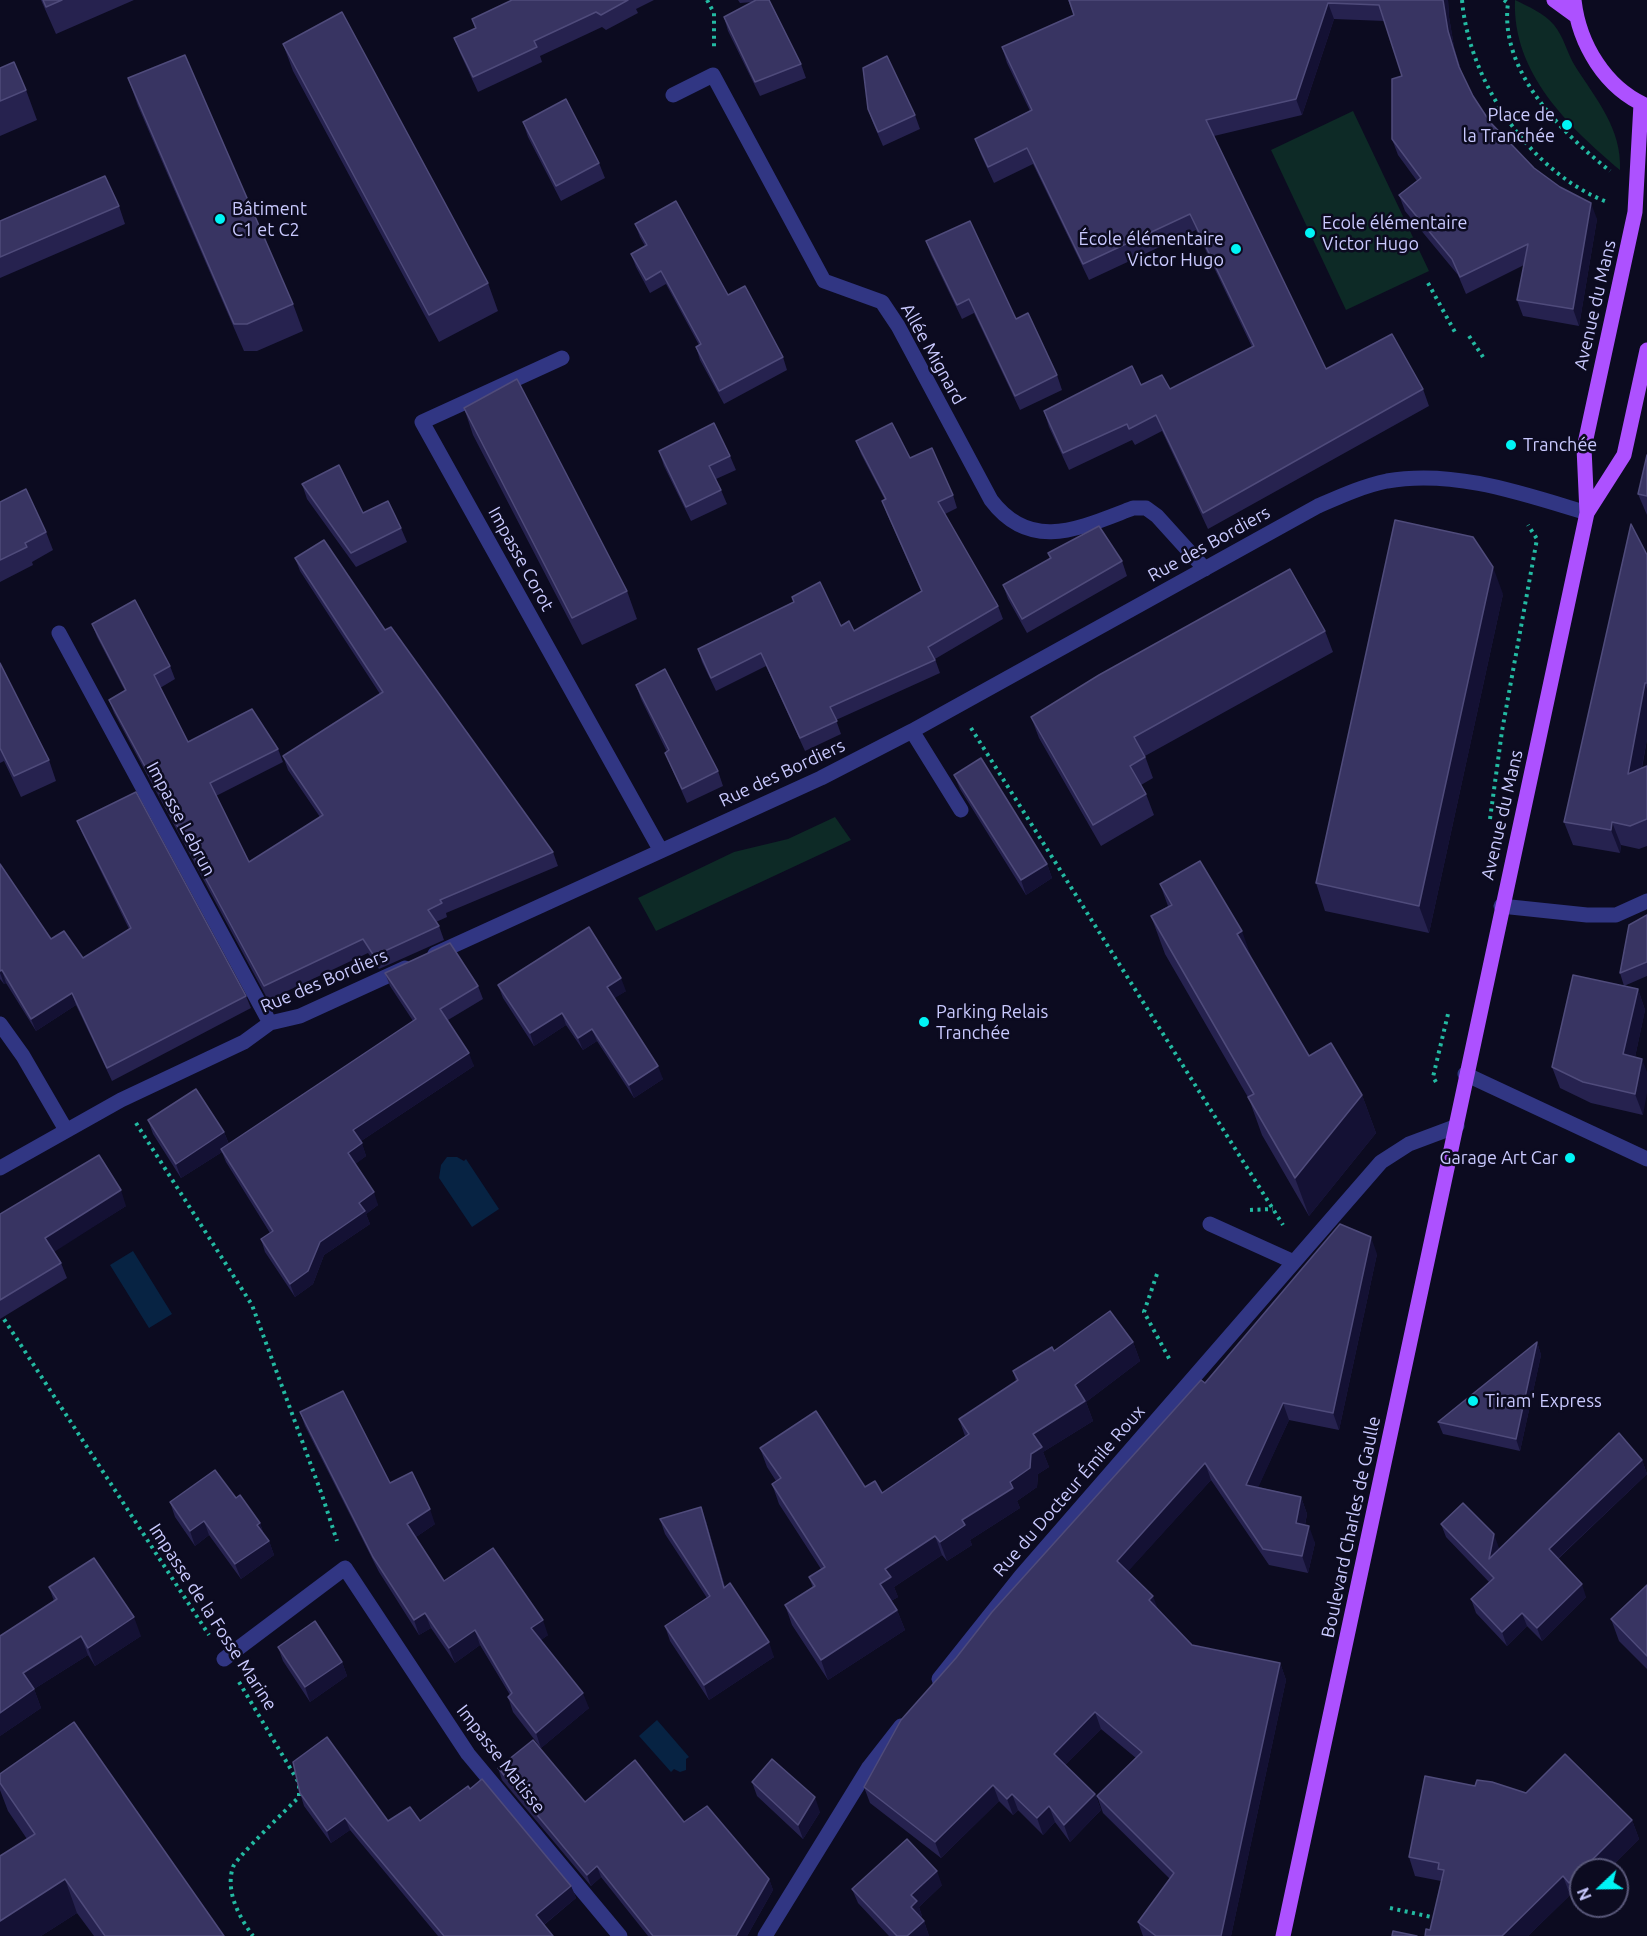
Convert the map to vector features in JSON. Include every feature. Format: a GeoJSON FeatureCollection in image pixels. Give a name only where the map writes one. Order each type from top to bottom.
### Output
{"type":"FeatureCollection","features":[{"type":"Feature","properties":{"kind":"main road"},"geometry":{"type":"LineString","coordinates":[[1554,0],[1576,16]]}},
{"type":"Feature","properties":{"kind":"main road"},"geometry":{"type":"LineString","coordinates":[[1574,0],[1576,16],[1593,58],[1623,91],[1644,105]]}},
{"type":"Feature","properties":{"kind":"main road","name":"Avenue du Mans"},"geometry":{"type":"LineString","coordinates":[[1457,1126],[1465,1074],[1550,694],[1587,513],[1584,448],[1635,212],[1644,105]]}},
{"type":"Feature","properties":{"kind":"main road","name":"Avenue du Mans"},"geometry":{"type":"LineString","coordinates":[[1587,513],[1624,455],[1647,350]]}},
{"type":"Feature","properties":{"kind":"main road","name":"Boulevard Charles de Gaulle"},"geometry":{"type":"LineString","coordinates":[[1283,1936],[1457,1126]]}},
{"type":"Feature","properties":{"kind":"street"},"geometry":{"type":"LineString","coordinates":[[673,95],[713,75]]}},
{"type":"Feature","properties":{"kind":"street","name":"Allée Mignard"},"geometry":{"type":"LineString","coordinates":[[713,75],[824,281],[882,302],[898,326],[991,500],[1003,516],[1018,527],[1051,533],[1133,508],[1146,508],[1157,516],[1204,569]]}},
{"type":"Feature","properties":{"kind":"street","name":"Impasse Corot"},"geometry":{"type":"LineString","coordinates":[[562,358],[422,422],[661,850]]}},
{"type":"Feature","properties":{"kind":"street","name":"Rue des Bordiers"},"geometry":{"type":"LineString","coordinates":[[0,1168],[121,1100],[244,1042],[270,1023],[300,1016],[838,770],[1318,506],[1354,490],[1389,481],[1425,478],[1467,481],[1587,513]]}},
{"type":"Feature","properties":{"kind":"street","name":"Impasse Lebrun"},"geometry":{"type":"LineString","coordinates":[[59,633],[270,1023]]}},
{"type":"Feature","properties":{"kind":"street"},"geometry":{"type":"LineString","coordinates":[[912,731],[961,810]]}},
{"type":"Feature","properties":{"kind":"street"},"geometry":{"type":"LineString","coordinates":[[1501,906],[1587,915],[1616,915],[1647,901]]}},
{"type":"Feature","properties":{"kind":"street"},"geometry":{"type":"LineString","coordinates":[[0,1024],[23,1056],[66,1130]]}},
{"type":"Feature","properties":{"kind":"street"},"geometry":{"type":"LineString","coordinates":[[1465,1074],[1647,1159]]}},
{"type":"Feature","properties":{"kind":"street","name":"Rue du Docteur Émile Roux"},"geometry":{"type":"LineString","coordinates":[[927,1694],[1021,1575],[1381,1162],[1409,1144],[1457,1126]]}},
{"type":"Feature","properties":{"kind":"street"},"geometry":{"type":"LineString","coordinates":[[1210,1224],[1298,1258]]}},
{"type":"Feature","properties":{"kind":"street"},"geometry":{"type":"LineString","coordinates":[[224,1659],[345,1568]]}},
{"type":"Feature","properties":{"kind":"street","name":"Impasse Matisse"},"geometry":{"type":"LineString","coordinates":[[345,1568],[468,1754],[620,1936]]}},
{"type":"Feature","properties":{"kind":"street"},"geometry":{"type":"LineString","coordinates":[[765,1936],[869,1767],[913,1712]]}},
{"type":"Feature","properties":{"kind":"path"},"geometry":{"type":"LineString","coordinates":[[707,0],[714,13],[713,75]]}},
{"type":"Feature","properties":{"kind":"path"},"geometry":{"type":"LineString","coordinates":[[1462,0],[1476,58],[1502,112],[1528,147],[1552,170],[1593,197],[1611,204]]}},
{"type":"Feature","properties":{"kind":"path"},"geometry":{"type":"LineString","coordinates":[[1504,0],[1508,3],[1506,18],[1509,33],[1520,66],[1533,93],[1564,131],[1617,177]]}},
{"type":"Feature","properties":{"kind":"path"},"geometry":{"type":"LineString","coordinates":[[1428,283],[1456,334]]}},
{"type":"Feature","properties":{"kind":"path"},"geometry":{"type":"LineString","coordinates":[[1469,336],[1483,357]]}},
{"type":"Feature","properties":{"kind":"path","name":"Avenue du Mans"},"geometry":{"type":"LineString","coordinates":[[1490,821],[1502,731],[1537,539],[1527,528]]}},
{"type":"Feature","properties":{"kind":"path"},"geometry":{"type":"LineString","coordinates":[[957,706],[1298,1258]]}},
{"type":"Feature","properties":{"kind":"path"},"geometry":{"type":"LineString","coordinates":[[121,1100],[252,1305],[322,1495],[345,1568]]}},
{"type":"Feature","properties":{"kind":"path"},"geometry":{"type":"LineString","coordinates":[[1157,1274],[1144,1312],[1176,1371],[1187,1384]]}},
{"type":"Feature","properties":{"kind":"path","name":"Impasse de la Fosse Marine"},"geometry":{"type":"LineString","coordinates":[[0,1313],[224,1659],[299,1783],[299,1797],[233,1865],[230,1888],[237,1907],[253,1936]]}},
{"type":"Feature","properties":{"kind":"path"},"geometry":{"type":"LineString","coordinates":[[1390,1908],[1446,1920]]}},
{"type":"Feature","properties":{"kind":"green space"},"geometry":{"type":"Polygon","coordinates":[[[1515,0],[1541,14],[1557,30],[1575,66],[1612,128],[1620,155],[1620,170],[1564,117],[1533,75],[1523,51],[1517,26],[1515,0]]]}},
{"type":"Feature","properties":{"kind":"green space"},"geometry":{"type":"Polygon","coordinates":[[[1353,111],[1429,271],[1346,310],[1271,150],[1353,111]]]}},
{"type":"Feature","properties":{"kind":"green space"},"geometry":{"type":"Polygon","coordinates":[[[835,817],[851,840],[656,931],[638,898],[734,852],[788,839],[835,817]]]}},
{"type":"Feature","properties":{"kind":"water"},"geometry":{"type":"Polygon","coordinates":[[[447,1157],[457,1157],[464,1161],[466,1159],[499,1209],[472,1227],[439,1178],[441,1165],[447,1157]]]}},
{"type":"Feature","properties":{"kind":"water"},"geometry":{"type":"Polygon","coordinates":[[[133,1251],[172,1314],[149,1328],[110,1265],[133,1251]]]}},
{"type":"Feature","properties":{"kind":"water"},"geometry":{"type":"Polygon","coordinates":[[[657,1720],[689,1757],[686,1759],[686,1770],[680,1772],[674,1769],[671,1772],[639,1736],[657,1720]]]}},
{"type":"Feature","properties":{"kind":"building"},"geometry":{"type":"Polygon","coordinates":[[[43,0],[62,0],[46,7],[43,0]]]}},
{"type":"Feature","properties":{"kind":"building"},"geometry":{"type":"Polygon","coordinates":[[[512,0],[628,0],[601,15],[596,12],[534,41],[537,47],[473,77],[454,38],[476,28],[472,19],[512,0]]]}},
{"type":"Feature","properties":{"kind":"building"},"geometry":{"type":"Polygon","coordinates":[[[756,0],[769,0],[801,64],[755,82],[724,17],[756,0]]]}},
{"type":"Feature","properties":{"kind":"building"},"geometry":{"type":"Polygon","coordinates":[[[1069,0],[1443,0],[1448,31],[1459,67],[1473,96],[1490,122],[1534,168],[1560,187],[1591,203],[1573,309],[1517,300],[1528,244],[1460,277],[1452,259],[1399,195],[1421,178],[1392,139],[1392,79],[1402,76],[1379,5],[1328,3],[1296,99],[1206,120],[1326,369],[1392,334],[1423,389],[1203,513],[1156,415],[1129,429],[1127,424],[1063,453],[1044,411],[1132,366],[1141,385],[1162,375],[1170,389],[1254,346],[1190,214],[1083,264],[1027,148],[988,167],[975,139],[1032,110],[1002,47],[1074,15],[1069,0]]]}},
{"type":"Feature","properties":{"kind":"building"},"geometry":{"type":"Polygon","coordinates":[[[342,12],[488,283],[429,315],[283,44],[342,12]]]}},
{"type":"Feature","properties":{"kind":"building","name":"Bâtiment C1 et C2"},"geometry":{"type":"Polygon","coordinates":[[[185,55],[293,304],[247,324],[234,324],[128,78],[185,55]]]}},
{"type":"Feature","properties":{"kind":"building"},"geometry":{"type":"Polygon","coordinates":[[[887,56],[915,115],[878,132],[868,109],[863,68],[887,56]]]}},
{"type":"Feature","properties":{"kind":"building"},"geometry":{"type":"Polygon","coordinates":[[[14,62],[26,90],[0,101],[0,68],[14,62]]]}},
{"type":"Feature","properties":{"kind":"building"},"geometry":{"type":"Polygon","coordinates":[[[566,99],[599,163],[556,186],[523,122],[566,99]]]}},
{"type":"Feature","properties":{"kind":"building"},"geometry":{"type":"Polygon","coordinates":[[[105,176],[119,206],[0,257],[0,221],[105,176]]]}},
{"type":"Feature","properties":{"kind":"building"},"geometry":{"type":"Polygon","coordinates":[[[676,201],[728,295],[745,286],[783,357],[719,391],[696,347],[701,344],[661,271],[646,280],[631,254],[647,245],[635,224],[676,201]]]}},
{"type":"Feature","properties":{"kind":"building"},"geometry":{"type":"Polygon","coordinates":[[[970,221],[1016,319],[1028,313],[1057,375],[1015,396],[969,299],[957,305],[926,241],[970,221]]]}},
{"type":"Feature","properties":{"kind":"building"},"geometry":{"type":"Polygon","coordinates":[[[517,379],[627,591],[572,618],[464,408],[517,379]]]}},
{"type":"Feature","properties":{"kind":"building"},"geometry":{"type":"Polygon","coordinates":[[[714,423],[730,456],[709,466],[721,490],[686,507],[659,451],[714,423]]]}},
{"type":"Feature","properties":{"kind":"building"},"geometry":{"type":"Polygon","coordinates":[[[892,423],[910,458],[932,448],[953,495],[938,502],[998,606],[928,647],[935,660],[830,707],[837,721],[800,738],[761,653],[711,678],[698,649],[794,602],[792,597],[820,582],[841,626],[849,621],[854,631],[922,591],[882,501],[886,499],[856,441],[892,423]]]}},
{"type":"Feature","properties":{"kind":"building"},"geometry":{"type":"Polygon","coordinates":[[[1647,455],[1647,496],[1638,494],[1647,455]]]}},
{"type":"Feature","properties":{"kind":"building"},"geometry":{"type":"Polygon","coordinates":[[[339,465],[363,513],[388,501],[401,528],[351,553],[302,484],[339,465]]]}},
{"type":"Feature","properties":{"kind":"building"},"geometry":{"type":"Polygon","coordinates":[[[26,489],[46,532],[25,543],[27,547],[0,560],[0,502],[26,489]]]}},
{"type":"Feature","properties":{"kind":"building"},"geometry":{"type":"Polygon","coordinates":[[[1395,520],[1473,537],[1493,567],[1419,906],[1316,883],[1395,520]]]}},
{"type":"Feature","properties":{"kind":"building"},"geometry":{"type":"Polygon","coordinates":[[[1631,524],[1647,555],[1647,683],[1645,683],[1628,774],[1647,766],[1647,819],[1630,826],[1612,822],[1611,830],[1564,822],[1631,524]]]}},
{"type":"Feature","properties":{"kind":"building"},"geometry":{"type":"Polygon","coordinates":[[[1099,526],[1122,561],[1022,619],[1003,585],[1051,558],[1048,553],[1099,526]]]}},
{"type":"Feature","properties":{"kind":"building"},"geometry":{"type":"Polygon","coordinates":[[[324,540],[385,630],[391,627],[553,852],[440,900],[442,903],[428,910],[439,926],[374,956],[363,939],[264,986],[109,700],[126,690],[92,624],[135,600],[170,666],[154,675],[188,742],[252,709],[278,749],[210,783],[249,862],[323,815],[283,756],[383,692],[295,558],[324,540]]]}},
{"type":"Feature","properties":{"kind":"building"},"geometry":{"type":"Polygon","coordinates":[[[1290,569],[1325,631],[1134,737],[1145,757],[1130,766],[1146,794],[1093,825],[1031,717],[1099,675],[1290,569]]]}},
{"type":"Feature","properties":{"kind":"building"},"geometry":{"type":"Polygon","coordinates":[[[0,663],[49,760],[14,776],[0,748],[0,663]]]}},
{"type":"Feature","properties":{"kind":"building"},"geometry":{"type":"Polygon","coordinates":[[[665,669],[718,771],[682,789],[665,753],[669,750],[636,685],[665,669]]]}},
{"type":"Feature","properties":{"kind":"building"},"geometry":{"type":"Polygon","coordinates":[[[981,758],[1047,864],[1021,880],[954,775],[981,758]]]}},
{"type":"Feature","properties":{"kind":"building"},"geometry":{"type":"Polygon","coordinates":[[[136,792],[246,996],[107,1068],[72,993],[31,1019],[2,970],[0,971],[0,864],[51,939],[64,931],[83,958],[131,928],[77,821],[136,792]]]}},
{"type":"Feature","properties":{"kind":"building"},"geometry":{"type":"Polygon","coordinates":[[[1200,861],[1242,931],[1237,934],[1309,1056],[1331,1043],[1362,1095],[1295,1178],[1248,1097],[1254,1094],[1151,916],[1172,905],[1160,884],[1200,861]]]}},
{"type":"Feature","properties":{"kind":"building"},"geometry":{"type":"Polygon","coordinates":[[[1647,915],[1647,962],[1620,973],[1629,925],[1647,915]]]}},
{"type":"Feature","properties":{"kind":"building"},"geometry":{"type":"Polygon","coordinates":[[[589,927],[621,978],[607,987],[658,1066],[629,1085],[592,1029],[578,1038],[562,1013],[530,1033],[498,985],[589,927]]]}},
{"type":"Feature","properties":{"kind":"building"},"geometry":{"type":"Polygon","coordinates":[[[450,943],[478,986],[440,1009],[469,1053],[353,1130],[362,1143],[348,1153],[374,1192],[359,1203],[365,1211],[320,1242],[308,1271],[290,1284],[261,1239],[273,1231],[221,1149],[416,1019],[385,973],[450,943]]]}},
{"type":"Feature","properties":{"kind":"building"},"geometry":{"type":"Polygon","coordinates":[[[1573,975],[1638,989],[1623,1054],[1642,1059],[1635,1094],[1583,1082],[1552,1067],[1573,975]]]}},
{"type":"Feature","properties":{"kind":"building"},"geometry":{"type":"Polygon","coordinates":[[[196,1089],[224,1132],[176,1164],[148,1120],[196,1089]]]}},
{"type":"Feature","properties":{"kind":"building"},"geometry":{"type":"Polygon","coordinates":[[[99,1155],[121,1190],[45,1238],[61,1263],[0,1300],[0,1214],[99,1155]]]}},
{"type":"Feature","properties":{"kind":"building"},"geometry":{"type":"Polygon","coordinates":[[[1340,1224],[1371,1237],[1333,1413],[1283,1403],[1246,1485],[1301,1497],[1296,1523],[1309,1526],[1302,1556],[1263,1549],[1205,1463],[1117,1561],[1153,1596],[1149,1600],[1192,1645],[1280,1663],[1221,1936],[1156,1936],[1138,1922],[1174,1873],[1097,1796],[1142,1752],[1095,1712],[1054,1754],[1095,1794],[1064,1825],[1049,1806],[1037,1818],[1012,1794],[1007,1799],[993,1785],[935,1842],[864,1787],[901,1720],[956,1658],[992,1612],[1201,1380],[1205,1383],[1340,1224]]]}},
{"type":"Feature","properties":{"kind":"building"},"geometry":{"type":"Polygon","coordinates":[[[1110,1311],[1133,1342],[1075,1385],[1085,1401],[1033,1434],[1042,1447],[1031,1454],[1030,1468],[1010,1482],[1013,1488],[962,1520],[965,1525],[940,1542],[935,1536],[885,1569],[891,1577],[880,1584],[897,1610],[821,1660],[785,1605],[815,1586],[809,1577],[825,1567],[772,1484],[781,1478],[760,1448],[816,1411],[865,1487],[875,1481],[882,1493],[969,1434],[959,1419],[1018,1380],[1013,1371],[1052,1347],[1054,1351],[1110,1311]]]}},
{"type":"Feature","properties":{"kind":"building"},"geometry":{"type":"Polygon","coordinates":[[[1537,1342],[1516,1439],[1438,1422],[1537,1342]]]}},
{"type":"Feature","properties":{"kind":"building"},"geometry":{"type":"Polygon","coordinates":[[[343,1391],[390,1483],[412,1472],[430,1509],[407,1524],[444,1581],[493,1548],[543,1620],[531,1628],[583,1693],[536,1733],[508,1697],[512,1693],[475,1630],[449,1648],[425,1613],[414,1620],[373,1557],[300,1412],[343,1391]]]}},
{"type":"Feature","properties":{"kind":"building"},"geometry":{"type":"Polygon","coordinates":[[[1619,1433],[1642,1460],[1549,1549],[1582,1584],[1537,1628],[1522,1613],[1502,1632],[1471,1599],[1494,1578],[1441,1524],[1463,1503],[1494,1534],[1489,1559],[1619,1433]]]}},
{"type":"Feature","properties":{"kind":"building"},"geometry":{"type":"Polygon","coordinates":[[[215,1470],[236,1498],[240,1495],[260,1523],[257,1525],[269,1541],[235,1564],[204,1521],[190,1531],[170,1502],[215,1470]]]}},
{"type":"Feature","properties":{"kind":"building"},"geometry":{"type":"Polygon","coordinates":[[[701,1507],[724,1588],[730,1583],[769,1642],[704,1685],[665,1626],[710,1596],[660,1519],[701,1507]]]}},
{"type":"Feature","properties":{"kind":"building"},"geometry":{"type":"Polygon","coordinates":[[[94,1558],[134,1617],[88,1648],[81,1636],[23,1673],[34,1689],[0,1713],[0,1636],[57,1599],[49,1587],[94,1558]]]}},
{"type":"Feature","properties":{"kind":"building"},"geometry":{"type":"Polygon","coordinates":[[[1647,1585],[1647,1656],[1611,1619],[1647,1585]]]}},
{"type":"Feature","properties":{"kind":"building"},"geometry":{"type":"Polygon","coordinates":[[[315,1621],[342,1662],[305,1687],[278,1647],[315,1621]]]}},
{"type":"Feature","properties":{"kind":"building"},"geometry":{"type":"Polygon","coordinates":[[[74,1722],[224,1936],[105,1936],[65,1879],[0,1921],[0,1856],[35,1834],[0,1783],[0,1774],[74,1722]]]}},
{"type":"Feature","properties":{"kind":"building"},"geometry":{"type":"Polygon","coordinates":[[[327,1737],[388,1821],[410,1807],[420,1821],[468,1786],[470,1789],[482,1779],[571,1886],[536,1915],[553,1936],[444,1936],[345,1818],[327,1831],[300,1793],[293,1762],[327,1737]]]}},
{"type":"Feature","properties":{"kind":"building"},"geometry":{"type":"Polygon","coordinates":[[[533,1740],[585,1802],[635,1760],[684,1822],[707,1806],[769,1879],[736,1936],[653,1936],[597,1866],[587,1875],[498,1768],[533,1740]]]}},
{"type":"Feature","properties":{"kind":"building"},"geometry":{"type":"Polygon","coordinates":[[[1565,1754],[1632,1820],[1594,1858],[1569,1858],[1569,1883],[1563,1876],[1502,1936],[1425,1936],[1426,1929],[1430,1930],[1444,1870],[1438,1869],[1439,1863],[1409,1857],[1425,1776],[1475,1786],[1477,1780],[1492,1782],[1526,1793],[1565,1754]]]}},
{"type":"Feature","properties":{"kind":"building"},"geometry":{"type":"Polygon","coordinates":[[[772,1759],[815,1797],[798,1825],[752,1782],[772,1759]]]}},
{"type":"Feature","properties":{"kind":"building"},"geometry":{"type":"Polygon","coordinates":[[[907,1839],[937,1871],[911,1895],[917,1901],[911,1907],[924,1921],[907,1936],[897,1936],[852,1889],[907,1839]]]}},
{"type":"Feature","properties":{"kind":"building"},"geometry":{"type":"Polygon","coordinates":[[[1393,1931],[1417,1936],[1392,1936],[1393,1931]]]}},
{"type":"Feature","properties":{"kind":"place","name":"Place de la Tranchée"},"geometry":{"type":"Point","coordinates":[1567,125]}},
{"type":"Feature","properties":{"kind":"place","name":"Bâtiment C1 et C2"},"geometry":{"type":"Point","coordinates":[220,219]}},
{"type":"Feature","properties":{"kind":"place","name":"Ecole élémentaire Victor Hugo"},"geometry":{"type":"Point","coordinates":[1310,233]}},
{"type":"Feature","properties":{"kind":"place","name":"École élémentaire Victor Hugo"},"geometry":{"type":"Point","coordinates":[1236,249]}},
{"type":"Feature","properties":{"kind":"place","name":"Tranchée"},"geometry":{"type":"Point","coordinates":[1511,445]}},
{"type":"Feature","properties":{"kind":"place","name":"Parking Relais Tranchée"},"geometry":{"type":"Point","coordinates":[924,1022]}},
{"type":"Feature","properties":{"kind":"place","name":"Garage Art Car"},"geometry":{"type":"Point","coordinates":[1570,1158]}},
{"type":"Feature","properties":{"kind":"place","name":"Tiram' Express"},"geometry":{"type":"Point","coordinates":[1473,1401]}}]}
